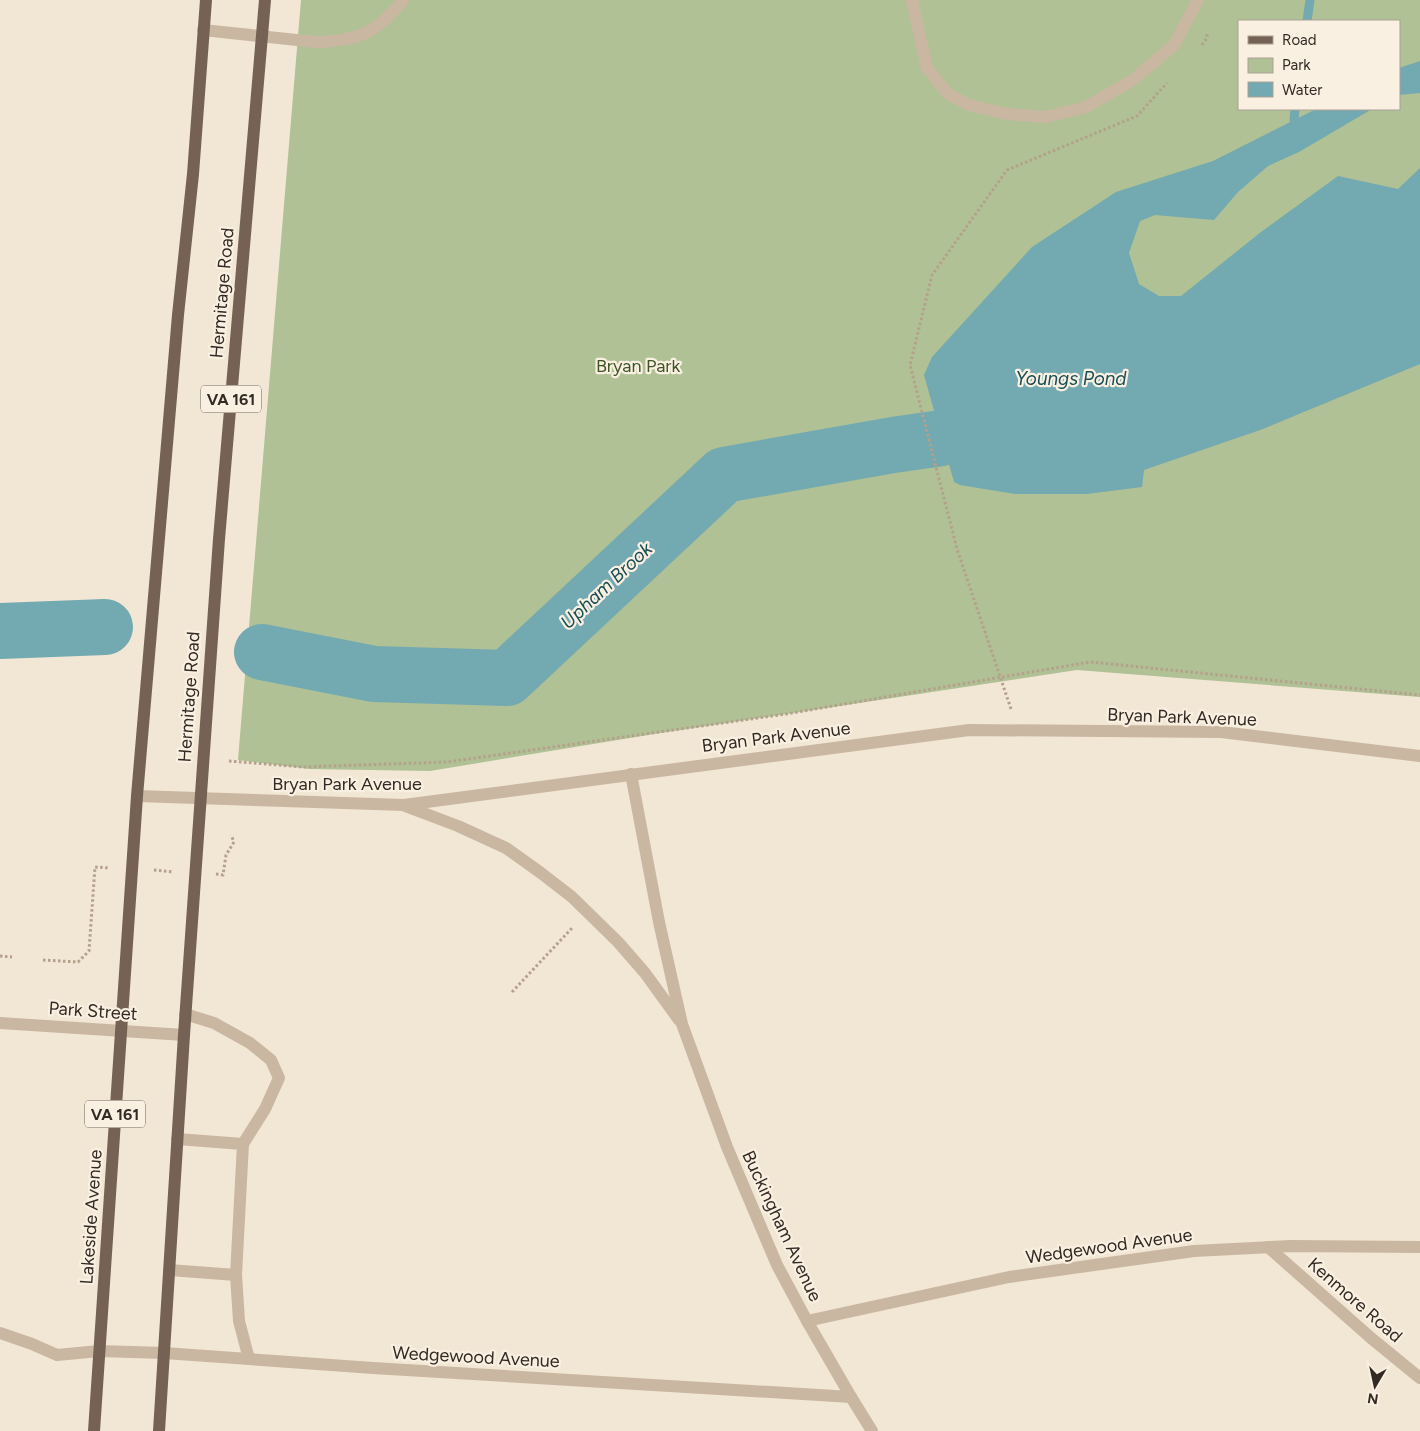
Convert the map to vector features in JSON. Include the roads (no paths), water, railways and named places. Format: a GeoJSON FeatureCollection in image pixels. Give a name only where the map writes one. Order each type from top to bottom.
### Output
{"type":"FeatureCollection","features":[{"type":"Feature","properties":{"kind":"main road","name":"VA 161"},"geometry":{"type":"LineString","coordinates":[[137,796],[178,315],[193,174],[206,0]]}},
{"type":"Feature","properties":{"kind":"main road","name":"Hermitage Road"},"geometry":{"type":"LineString","coordinates":[[200,798],[219,539],[265,0]]}},
{"type":"Feature","properties":{"kind":"main road","name":"Lakeside Avenue"},"geometry":{"type":"LineString","coordinates":[[94,1431],[137,796]]}},
{"type":"Feature","properties":{"kind":"main road","name":"VA 161"},"geometry":{"type":"LineString","coordinates":[[159,1431],[200,798]]}},
{"type":"Feature","properties":{"kind":"street"},"geometry":{"type":"LineString","coordinates":[[203,30],[316,42],[335,42],[354,38],[375,29],[391,16],[403,0]]}},
{"type":"Feature","properties":{"kind":"street"},"geometry":{"type":"LineString","coordinates":[[912,0],[927,68],[947,93],[969,105],[1007,114],[1046,116],[1086,107],[1133,80],[1174,46],[1198,0]]}},
{"type":"Feature","properties":{"kind":"street","name":"Bryan Park Avenue"},"geometry":{"type":"LineString","coordinates":[[137,796],[404,805],[969,730],[1221,732],[1420,756]]}},
{"type":"Feature","properties":{"kind":"street","name":"Buckingham Avenue"},"geometry":{"type":"LineString","coordinates":[[631,774],[659,922],[682,1024],[734,1165],[777,1265],[807,1321],[872,1431]]}},
{"type":"Feature","properties":{"kind":"street","name":"Buckingham Avenue"},"geometry":{"type":"LineString","coordinates":[[404,805],[458,826],[506,848],[541,873],[572,898],[618,942],[645,973],[682,1024]]}},
{"type":"Feature","properties":{"kind":"street"},"geometry":{"type":"LineString","coordinates":[[185,1014],[214,1023],[250,1043],[271,1060],[278,1078],[265,1109],[243,1144],[236,1275],[239,1321],[249,1359]]}},
{"type":"Feature","properties":{"kind":"street","name":"Park Street"},"geometry":{"type":"LineString","coordinates":[[0,1023],[184,1035]]}},
{"type":"Feature","properties":{"kind":"street"},"geometry":{"type":"LineString","coordinates":[[177,1139],[243,1144]]}},
{"type":"Feature","properties":{"kind":"street","name":"Wedgewood Avenue"},"geometry":{"type":"LineString","coordinates":[[807,1321],[1009,1277],[1194,1251],[1290,1246],[1420,1248]]}},
{"type":"Feature","properties":{"kind":"street","name":"Kenmore Road"},"geometry":{"type":"LineString","coordinates":[[1268,1247],[1371,1338],[1420,1378]]}},
{"type":"Feature","properties":{"kind":"street"},"geometry":{"type":"LineString","coordinates":[[169,1270],[236,1275]]}},
{"type":"Feature","properties":{"kind":"street","name":"Wedgewood Avenue"},"geometry":{"type":"LineString","coordinates":[[0,1333],[56,1355],[99,1350],[164,1353],[373,1368],[851,1397]]}},
{"type":"Feature","properties":{"kind":"water"},"geometry":{"type":"Polygon","coordinates":[[[1420,61],[1420,93],[1400,95],[1400,68],[1420,61]]]}},
{"type":"Feature","properties":{"kind":"water","name":"Youngs Pond"},"geometry":{"type":"Polygon","coordinates":[[[1314,110],[1370,110],[1299,152],[1268,166],[1238,192],[1214,220],[1155,215],[1140,221],[1129,253],[1139,284],[1159,296],[1181,296],[1261,232],[1338,176],[1398,189],[1420,168],[1420,364],[1263,429],[1144,470],[1142,487],[1087,494],[1015,494],[960,485],[954,482],[924,375],[932,357],[1032,247],[1116,192],[1213,161],[1314,110]]]}},
{"type":"Feature","properties":{"kind":"waterway"},"geometry":{"type":"LineString","coordinates":[[1307,20],[1310,0]]}},
{"type":"Feature","properties":{"kind":"waterway"},"geometry":{"type":"LineString","coordinates":[[1294,120],[1295,110]]}},
{"type":"Feature","properties":{"kind":"waterway","name":"Upham Brook"},"geometry":{"type":"LineString","coordinates":[[262,652],[374,674],[507,678],[724,475],[942,438]]}},
{"type":"Feature","properties":{"kind":"waterway","name":"Upham Brook"},"geometry":{"type":"LineString","coordinates":[[0,631],[105,627]]}},
{"type":"Feature","properties":{"kind":"park label","name":"Bryan Park"},"geometry":{"type":"Point","coordinates":[638,366]}}]}
